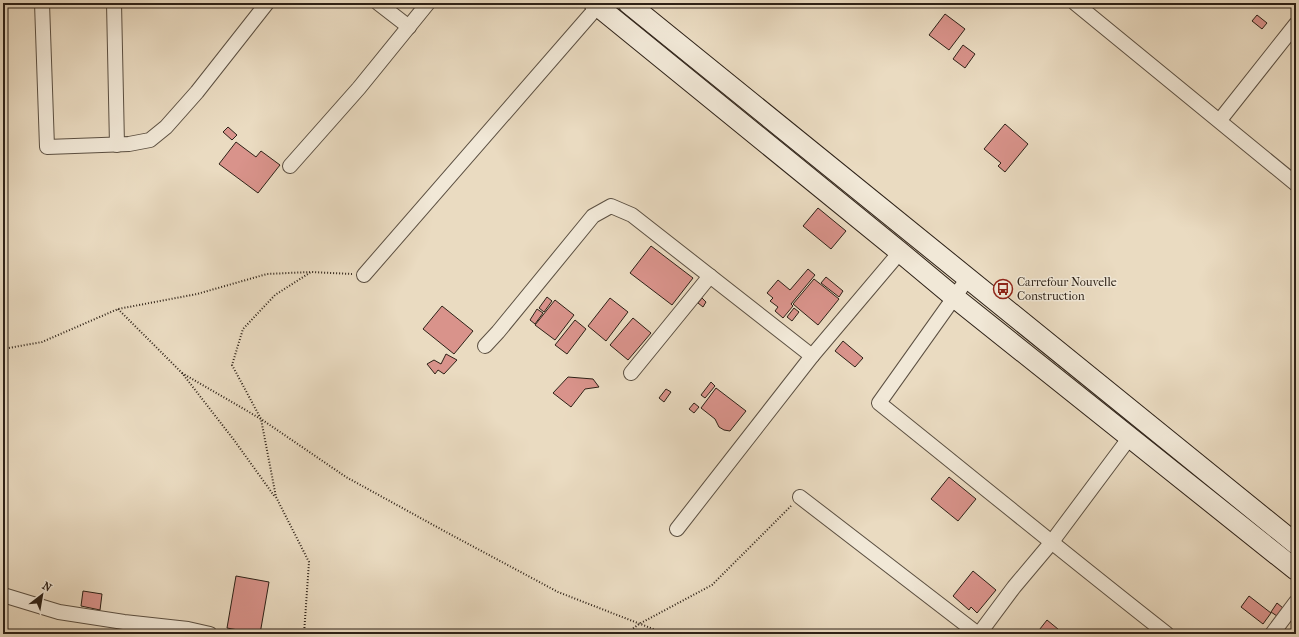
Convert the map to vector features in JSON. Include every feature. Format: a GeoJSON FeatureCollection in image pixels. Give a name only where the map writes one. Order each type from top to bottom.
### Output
{"type":"FeatureCollection","features":[{"type":"Feature","properties":{"kind":"main road"},"geometry":{"type":"LineString","coordinates":[[628,3],[1296,544]]}},
{"type":"Feature","properties":{"kind":"main road"},"geometry":{"type":"LineString","coordinates":[[596,4],[954,297],[1296,570]]}},
{"type":"Feature","properties":{"kind":"street"},"geometry":{"type":"LineString","coordinates":[[42,3],[47,147],[117,145],[150,140],[166,127],[197,92],[267,3]]}},
{"type":"Feature","properties":{"kind":"street"},"geometry":{"type":"LineString","coordinates":[[114,3],[117,145]]}},
{"type":"Feature","properties":{"kind":"street"},"geometry":{"type":"LineString","coordinates":[[378,3],[409,27]]}},
{"type":"Feature","properties":{"kind":"street"},"geometry":{"type":"LineString","coordinates":[[290,166],[359,88],[428,3]]}},
{"type":"Feature","properties":{"kind":"street"},"geometry":{"type":"LineString","coordinates":[[1075,3],[1220,120],[1296,184]]}},
{"type":"Feature","properties":{"kind":"street"},"geometry":{"type":"LineString","coordinates":[[364,275],[596,4]]}},
{"type":"Feature","properties":{"kind":"street"},"geometry":{"type":"LineString","coordinates":[[1220,120],[1296,24]]}},
{"type":"Feature","properties":{"kind":"street"},"geometry":{"type":"LineString","coordinates":[[485,346],[593,216],[611,206],[632,215],[812,356]]}},
{"type":"Feature","properties":{"kind":"street"},"geometry":{"type":"LineString","coordinates":[[677,529],[812,356],[900,252]]}},
{"type":"Feature","properties":{"kind":"street"},"geometry":{"type":"LineString","coordinates":[[631,373],[710,276]]}},
{"type":"Feature","properties":{"kind":"street"},"geometry":{"type":"LineString","coordinates":[[968,278],[879,403],[954,462],[1051,543],[1167,634]]}},
{"type":"Feature","properties":{"kind":"street"},"geometry":{"type":"LineString","coordinates":[[800,497],[978,634],[1014,587],[1051,543],[1130,437]]}},
{"type":"Feature","properties":{"kind":"street"},"geometry":{"type":"LineString","coordinates":[[3,595],[59,612],[124,622],[188,629],[210,634]]}},
{"type":"Feature","properties":{"kind":"street"},"geometry":{"type":"LineString","coordinates":[[1272,634],[1296,602]]}},
{"type":"Feature","properties":{"kind":"path"},"geometry":{"type":"LineString","coordinates":[[3,349],[42,342],[118,309],[197,294],[268,274],[311,272],[364,275]]}},
{"type":"Feature","properties":{"kind":"path"},"geometry":{"type":"LineString","coordinates":[[276,497],[261,419],[232,365],[243,329],[275,295],[311,272]]}},
{"type":"Feature","properties":{"kind":"path"},"geometry":{"type":"LineString","coordinates":[[118,309],[182,373],[276,497],[309,562],[304,634]]}},
{"type":"Feature","properties":{"kind":"path"},"geometry":{"type":"LineString","coordinates":[[182,373],[261,419],[346,477],[446,532],[558,592],[666,634]]}},
{"type":"Feature","properties":{"kind":"path"},"geometry":{"type":"LineString","coordinates":[[626,634],[639,624],[712,585],[800,497]]}},
{"type":"Feature","properties":{"kind":"building"},"geometry":{"type":"Polygon","coordinates":[[[945,14],[965,29],[949,50],[929,35],[945,14]]]}},
{"type":"Feature","properties":{"kind":"building"},"geometry":{"type":"Polygon","coordinates":[[[1257,15],[1267,23],[1262,29],[1252,21],[1257,15]]]}},
{"type":"Feature","properties":{"kind":"building"},"geometry":{"type":"Polygon","coordinates":[[[963,45],[975,54],[965,68],[953,59],[963,45]]]}},
{"type":"Feature","properties":{"kind":"building"},"geometry":{"type":"Polygon","coordinates":[[[1005,124],[1028,144],[1005,172],[998,166],[1001,163],[984,149],[1005,124]]]}},
{"type":"Feature","properties":{"kind":"building"},"geometry":{"type":"Polygon","coordinates":[[[228,127],[237,135],[232,140],[223,132],[228,127]]]}},
{"type":"Feature","properties":{"kind":"building"},"geometry":{"type":"Polygon","coordinates":[[[236,142],[256,157],[261,151],[280,165],[258,193],[219,164],[236,142]]]}},
{"type":"Feature","properties":{"kind":"building"},"geometry":{"type":"Polygon","coordinates":[[[818,208],[846,231],[831,249],[803,226],[818,208]]]}},
{"type":"Feature","properties":{"kind":"building"},"geometry":{"type":"Polygon","coordinates":[[[651,246],[693,278],[672,305],[630,273],[651,246]]]}},
{"type":"Feature","properties":{"kind":"building"},"geometry":{"type":"Polygon","coordinates":[[[808,269],[815,275],[791,304],[793,306],[783,318],[775,311],[778,307],[770,301],[773,298],[767,293],[778,280],[790,290],[808,269]]]}},
{"type":"Feature","properties":{"kind":"building"},"geometry":{"type":"Polygon","coordinates":[[[826,277],[843,291],[839,297],[821,283],[826,277]]]}},
{"type":"Feature","properties":{"kind":"building"},"geometry":{"type":"Polygon","coordinates":[[[814,279],[839,299],[818,325],[793,304],[814,279]]]}},
{"type":"Feature","properties":{"kind":"building"},"geometry":{"type":"Polygon","coordinates":[[[547,297],[552,301],[544,312],[539,308],[547,297]]]}},
{"type":"Feature","properties":{"kind":"building"},"geometry":{"type":"Polygon","coordinates":[[[610,298],[628,312],[606,341],[588,326],[610,298]]]}},
{"type":"Feature","properties":{"kind":"building"},"geometry":{"type":"Polygon","coordinates":[[[702,298],[706,302],[703,307],[698,303],[702,298]]]}},
{"type":"Feature","properties":{"kind":"building"},"geometry":{"type":"Polygon","coordinates":[[[555,300],[574,315],[555,340],[535,325],[555,300]]]}},
{"type":"Feature","properties":{"kind":"building"},"geometry":{"type":"Polygon","coordinates":[[[442,306],[473,331],[454,354],[423,329],[442,306]]]}},
{"type":"Feature","properties":{"kind":"building"},"geometry":{"type":"Polygon","coordinates":[[[794,308],[799,312],[792,321],[787,317],[794,308]]]}},
{"type":"Feature","properties":{"kind":"building"},"geometry":{"type":"Polygon","coordinates":[[[537,309],[543,313],[535,324],[530,320],[537,309]]]}},
{"type":"Feature","properties":{"kind":"building"},"geometry":{"type":"Polygon","coordinates":[[[633,318],[651,333],[628,360],[610,345],[633,318]]]}},
{"type":"Feature","properties":{"kind":"building"},"geometry":{"type":"Polygon","coordinates":[[[575,320],[586,329],[567,354],[555,345],[575,320]]]}},
{"type":"Feature","properties":{"kind":"building"},"geometry":{"type":"Polygon","coordinates":[[[843,341],[863,358],[855,367],[835,351],[843,341]]]}},
{"type":"Feature","properties":{"kind":"building"},"geometry":{"type":"Polygon","coordinates":[[[446,354],[457,360],[444,374],[438,370],[435,374],[427,364],[434,360],[441,364],[446,354]]]}},
{"type":"Feature","properties":{"kind":"building"},"geometry":{"type":"Polygon","coordinates":[[[568,377],[593,379],[599,387],[585,389],[571,407],[553,393],[568,377]]]}},
{"type":"Feature","properties":{"kind":"building"},"geometry":{"type":"Polygon","coordinates":[[[711,382],[715,386],[705,398],[701,395],[711,382]]]}},
{"type":"Feature","properties":{"kind":"building"},"geometry":{"type":"Polygon","coordinates":[[[716,388],[746,411],[730,431],[719,427],[715,419],[701,408],[716,388]]]}},
{"type":"Feature","properties":{"kind":"building"},"geometry":{"type":"Polygon","coordinates":[[[666,389],[671,392],[664,402],[659,398],[666,389]]]}},
{"type":"Feature","properties":{"kind":"building"},"geometry":{"type":"Polygon","coordinates":[[[694,403],[699,407],[694,413],[689,409],[694,403]]]}},
{"type":"Feature","properties":{"kind":"building"},"geometry":{"type":"Polygon","coordinates":[[[949,477],[976,499],[958,521],[931,499],[949,477]]]}},
{"type":"Feature","properties":{"kind":"building"},"geometry":{"type":"Polygon","coordinates":[[[973,571],[996,590],[977,613],[971,607],[969,610],[953,596],[973,571]]]}},
{"type":"Feature","properties":{"kind":"building"},"geometry":{"type":"Polygon","coordinates":[[[236,576],[269,582],[260,634],[227,628],[236,576]]]}},
{"type":"Feature","properties":{"kind":"building"},"geometry":{"type":"Polygon","coordinates":[[[83,591],[102,594],[100,610],[81,606],[83,591]]]}},
{"type":"Feature","properties":{"kind":"building"},"geometry":{"type":"Polygon","coordinates":[[[1249,596],[1271,613],[1263,624],[1241,607],[1249,596]]]}},
{"type":"Feature","properties":{"kind":"building"},"geometry":{"type":"Polygon","coordinates":[[[1277,603],[1283,608],[1277,616],[1271,612],[1277,603]]]}},
{"type":"Feature","properties":{"kind":"building"},"geometry":{"type":"Polygon","coordinates":[[[1047,620],[1064,634],[1036,634],[1047,620]]]}},
{"type":"Feature","properties":{"kind":"place","name":"Carrefour Nouvelle Construction"},"geometry":{"type":"Point","coordinates":[1003,289]}}]}
